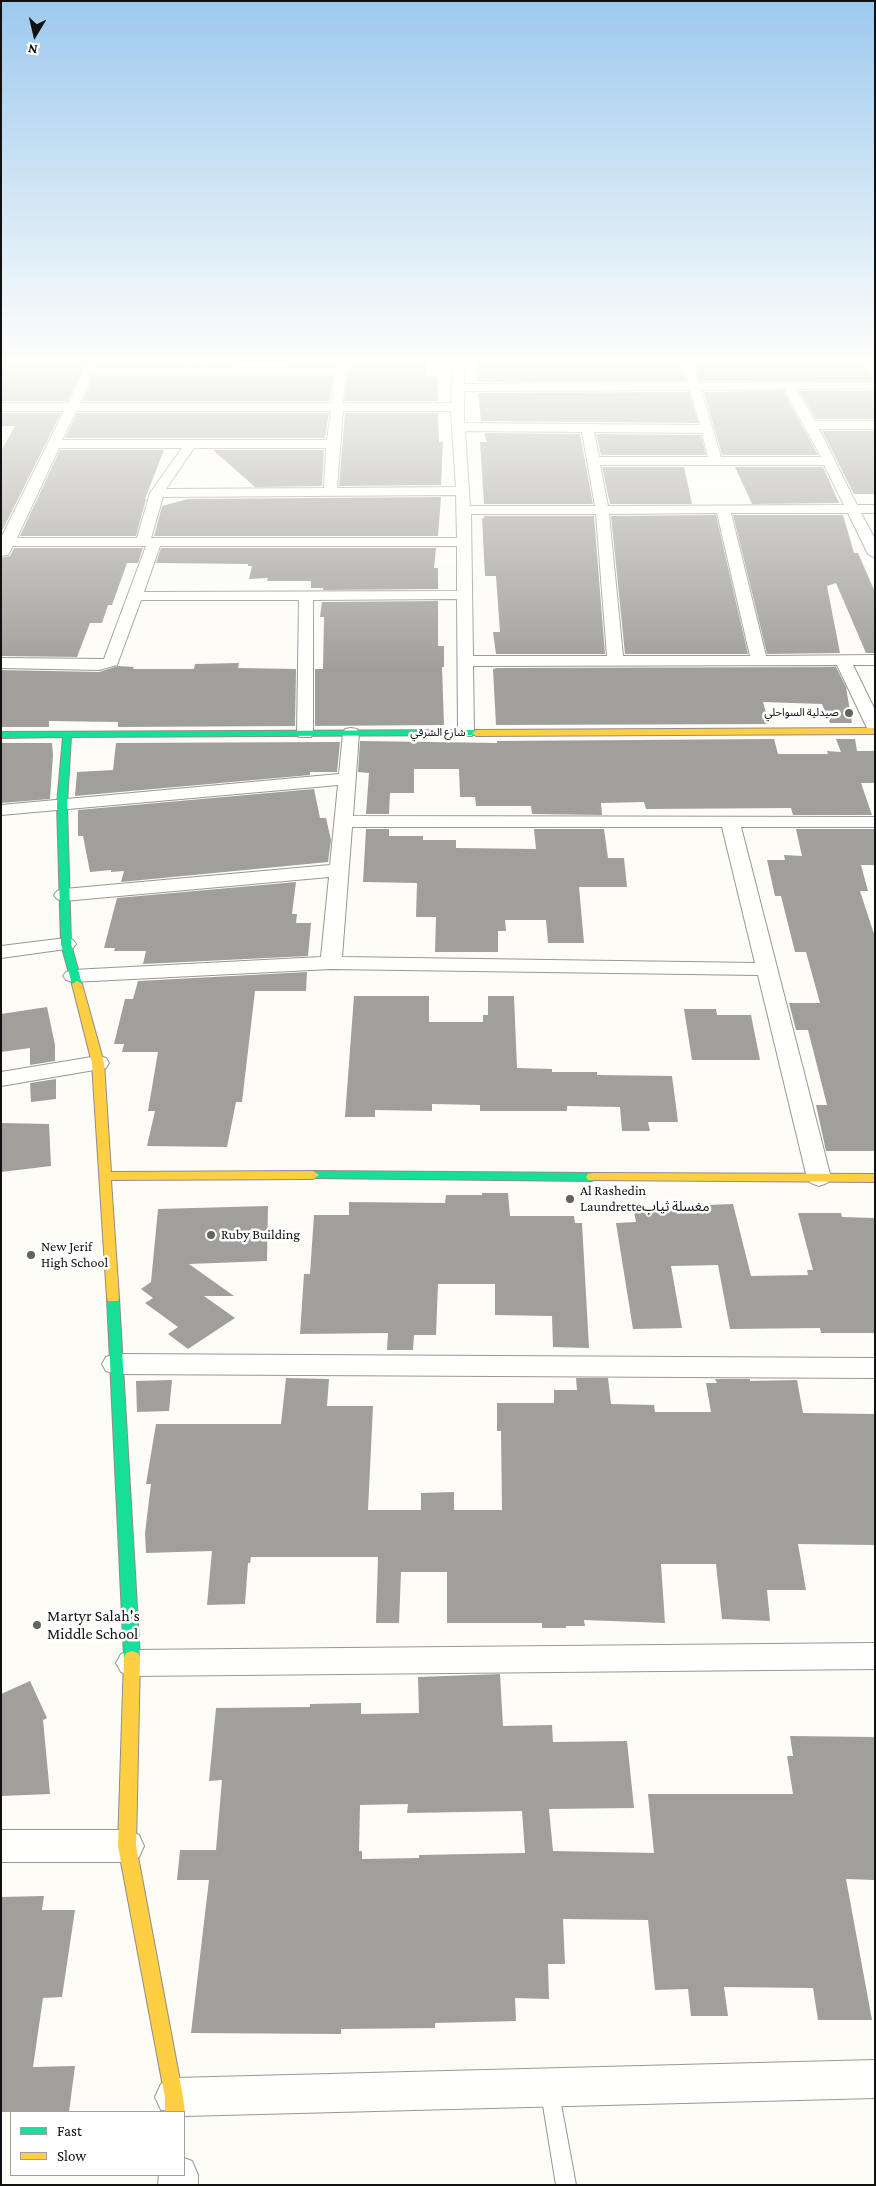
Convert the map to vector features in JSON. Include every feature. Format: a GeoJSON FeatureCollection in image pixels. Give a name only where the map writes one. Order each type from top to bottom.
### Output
{"type":"FeatureCollection","features":[{"type":"Feature","properties":{"kind":"street"},"geometry":{"type":"LineString","coordinates":[[1,555],[5,542],[43,465]]}},
{"type":"Feature","properties":{"kind":"street"},"geometry":{"type":"LineString","coordinates":[[1,663],[99,665],[111,662],[137,596],[157,493],[176,465]]}},
{"type":"Feature","properties":{"kind":"street"},"geometry":{"type":"LineString","coordinates":[[330,493],[332,465]]}},
{"type":"Feature","properties":{"kind":"street"},"geometry":{"type":"LineString","coordinates":[[461,465],[466,595],[464,661],[466,732]]}},
{"type":"Feature","properties":{"kind":"street"},"geometry":{"type":"LineString","coordinates":[[594,465],[602,509],[615,660]]}},
{"type":"Feature","properties":{"kind":"street"},"geometry":{"type":"LineString","coordinates":[[830,465],[875,554]]}},
{"type":"Feature","properties":{"kind":"street"},"geometry":{"type":"LineString","coordinates":[[157,493],[463,491]]}},
{"type":"Feature","properties":{"kind":"street"},"geometry":{"type":"LineString","coordinates":[[723,509],[759,660]]}},
{"type":"Feature","properties":{"kind":"street"},"geometry":{"type":"LineString","coordinates":[[464,510],[875,509]]}},
{"type":"Feature","properties":{"kind":"street"},"geometry":{"type":"LineString","coordinates":[[5,542],[464,542]]}},
{"type":"Feature","properties":{"kind":"street"},"geometry":{"type":"LineString","coordinates":[[305,732],[306,595]]}},
{"type":"Feature","properties":{"kind":"street"},"geometry":{"type":"LineString","coordinates":[[137,596],[466,595]]}},
{"type":"Feature","properties":{"kind":"street"},"geometry":{"type":"LineString","coordinates":[[844,660],[875,730]]}},
{"type":"Feature","properties":{"kind":"street"},"geometry":{"type":"LineString","coordinates":[[464,661],[875,660]]}},
{"type":"Feature","properties":{"kind":"street","name":"شارع الشرقي"},"geometry":{"type":"LineString","coordinates":[[1,736],[305,732],[875,730]]}},
{"type":"Feature","properties":{"kind":"street"},"geometry":{"type":"LineString","coordinates":[[331,963],[351,733]]}},
{"type":"Feature","properties":{"kind":"street"},"geometry":{"type":"LineString","coordinates":[[67,734],[62,804],[66,944],[73,976],[98,1063],[106,1176],[132,1664],[128,1846],[174,2105],[548,2087],[875,2079]]}},
{"type":"Feature","properties":{"kind":"street"},"geometry":{"type":"LineString","coordinates":[[1,810],[347,779]]}},
{"type":"Feature","properties":{"kind":"street"},"geometry":{"type":"LineString","coordinates":[[344,820],[875,822]]}},
{"type":"Feature","properties":{"kind":"street"},"geometry":{"type":"LineString","coordinates":[[730,822],[820,1178]]}},
{"type":"Feature","properties":{"kind":"street"},"geometry":{"type":"LineString","coordinates":[[64,895],[339,870]]}},
{"type":"Feature","properties":{"kind":"street"},"geometry":{"type":"LineString","coordinates":[[1,952],[66,944]]}},
{"type":"Feature","properties":{"kind":"street"},"geometry":{"type":"LineString","coordinates":[[73,976],[331,963],[767,969]]}},
{"type":"Feature","properties":{"kind":"street"},"geometry":{"type":"LineString","coordinates":[[1,1079],[98,1063]]}},
{"type":"Feature","properties":{"kind":"street"},"geometry":{"type":"LineString","coordinates":[[106,1176],[875,1178]]}},
{"type":"Feature","properties":{"kind":"street"},"geometry":{"type":"LineString","coordinates":[[115,1364],[875,1368]]}},
{"type":"Feature","properties":{"kind":"street"},"geometry":{"type":"LineString","coordinates":[[132,1664],[875,1656]]}},
{"type":"Feature","properties":{"kind":"street"},"geometry":{"type":"LineString","coordinates":[[1,1846],[128,1846]]}},
{"type":"Feature","properties":{"kind":"lane"},"geometry":{"type":"LineString","coordinates":[[548,2087],[566,2185]]}},
{"type":"Feature","properties":{"kind":"building"},"geometry":{"type":"Polygon","coordinates":[[[1,465],[35,465],[1,533],[1,465]]]}},
{"type":"Feature","properties":{"kind":"building"},"geometry":{"type":"Polygon","coordinates":[[[53,465],[158,465],[145,499],[136,536],[20,536],[53,465]]]}},
{"type":"Feature","properties":{"kind":"building"},"geometry":{"type":"Polygon","coordinates":[[[230,465],[323,465],[322,486],[255,487],[230,465]]]}},
{"type":"Feature","properties":{"kind":"building"},"geometry":{"type":"Polygon","coordinates":[[[341,465],[442,465],[441,485],[339,486],[341,465]]]}},
{"type":"Feature","properties":{"kind":"building"},"geometry":{"type":"Polygon","coordinates":[[[481,465],[586,465],[593,504],[484,504],[481,465]]]}},
{"type":"Feature","properties":{"kind":"building"},"geometry":{"type":"Polygon","coordinates":[[[839,465],[875,465],[875,494],[854,494],[839,465]]]}},
{"type":"Feature","properties":{"kind":"building"},"geometry":{"type":"Polygon","coordinates":[[[602,467],[684,467],[692,504],[610,504],[602,467]]]}},
{"type":"Feature","properties":{"kind":"building"},"geometry":{"type":"Polygon","coordinates":[[[735,467],[823,467],[839,503],[752,504],[735,467]]]}},
{"type":"Feature","properties":{"kind":"building"},"geometry":{"type":"Polygon","coordinates":[[[441,497],[438,536],[154,536],[162,506],[188,499],[441,497]]]}},
{"type":"Feature","properties":{"kind":"building"},"geometry":{"type":"Polygon","coordinates":[[[716,515],[748,654],[625,654],[611,516],[716,515]]]}},
{"type":"Feature","properties":{"kind":"building"},"geometry":{"type":"Polygon","coordinates":[[[733,515],[843,515],[854,553],[858,553],[875,592],[875,653],[866,653],[836,583],[827,586],[840,653],[767,654],[733,515]]]}},
{"type":"Feature","properties":{"kind":"building"},"geometry":{"type":"Polygon","coordinates":[[[484,516],[594,516],[605,654],[496,654],[493,632],[500,632],[496,576],[485,576],[482,518],[484,516]]]}},
{"type":"Feature","properties":{"kind":"building"},"geometry":{"type":"Polygon","coordinates":[[[14,548],[143,548],[138,563],[127,563],[112,605],[108,605],[102,623],[90,623],[77,657],[1,656],[1,558],[10,556],[14,548]]]}},
{"type":"Feature","properties":{"kind":"building"},"geometry":{"type":"Polygon","coordinates":[[[161,548],[436,548],[434,568],[438,568],[438,589],[323,590],[323,588],[311,588],[311,581],[267,581],[268,578],[249,579],[252,566],[248,566],[248,564],[156,563],[161,548]]]}},
{"type":"Feature","properties":{"kind":"building"},"geometry":{"type":"Polygon","coordinates":[[[438,601],[438,646],[444,646],[444,667],[442,667],[444,725],[315,726],[315,669],[323,669],[324,617],[320,617],[322,602],[438,601]]]}},
{"type":"Feature","properties":{"kind":"building"},"geometry":{"type":"Polygon","coordinates":[[[239,663],[238,668],[296,669],[295,726],[118,727],[118,722],[49,721],[49,727],[1,727],[1,670],[99,672],[118,666],[134,667],[133,669],[194,669],[195,664],[239,663]]]}},
{"type":"Feature","properties":{"kind":"building"},"geometry":{"type":"Polygon","coordinates":[[[836,667],[846,687],[852,723],[830,723],[822,704],[763,702],[769,724],[496,725],[493,669],[497,668],[836,667]]]}},
{"type":"Feature","properties":{"kind":"building"},"geometry":{"type":"Polygon","coordinates":[[[774,739],[778,754],[828,754],[827,751],[841,752],[836,739],[855,739],[857,751],[875,751],[875,783],[861,783],[872,815],[793,815],[791,808],[646,809],[644,802],[601,803],[602,815],[532,814],[531,806],[476,806],[475,797],[460,797],[459,769],[414,769],[414,793],[390,793],[389,814],[366,814],[369,773],[358,772],[360,741],[497,743],[497,741],[774,739]]]}},
{"type":"Feature","properties":{"kind":"building"},"geometry":{"type":"Polygon","coordinates":[[[340,742],[337,772],[310,772],[310,775],[75,796],[77,772],[113,770],[116,743],[340,742]]]}},
{"type":"Feature","properties":{"kind":"building"},"geometry":{"type":"Polygon","coordinates":[[[1,743],[52,743],[50,799],[1,803],[1,743]]]}},
{"type":"Feature","properties":{"kind":"building"},"geometry":{"type":"Polygon","coordinates":[[[314,789],[320,818],[326,818],[331,840],[328,862],[121,882],[124,871],[90,872],[83,836],[78,836],[78,810],[314,789]]]}},
{"type":"Feature","properties":{"kind":"building"},"geometry":{"type":"Polygon","coordinates":[[[366,829],[389,829],[389,836],[423,836],[423,840],[456,840],[456,848],[536,849],[534,829],[604,829],[608,858],[624,858],[627,887],[579,887],[584,943],[548,943],[546,920],[505,920],[506,931],[498,931],[498,952],[435,952],[436,917],[416,917],[417,883],[363,882],[366,829]]]}},
{"type":"Feature","properties":{"kind":"building"},"geometry":{"type":"Polygon","coordinates":[[[796,829],[875,829],[875,865],[861,865],[868,891],[860,891],[875,937],[875,1151],[826,1151],[816,1105],[827,1105],[808,1030],[796,1030],[789,1003],[820,1003],[806,952],[795,952],[781,896],[775,896],[767,860],[785,860],[784,855],[802,856],[796,829]]]}},
{"type":"Feature","properties":{"kind":"building"},"geometry":{"type":"Polygon","coordinates":[[[296,882],[292,914],[297,914],[296,923],[311,923],[308,956],[143,964],[146,951],[114,951],[115,948],[104,948],[117,898],[296,882]]]}},
{"type":"Feature","properties":{"kind":"building"},"geometry":{"type":"Polygon","coordinates":[[[307,972],[306,991],[255,991],[242,1102],[236,1102],[227,1147],[147,1146],[155,1111],[148,1111],[158,1052],[122,1052],[124,1044],[114,1044],[125,999],[133,999],[138,981],[307,972]]]}},
{"type":"Feature","properties":{"kind":"building"},"geometry":{"type":"Polygon","coordinates":[[[354,996],[429,996],[429,1022],[483,1022],[483,1015],[488,1015],[488,996],[514,996],[517,1068],[552,1069],[552,1072],[597,1072],[597,1075],[672,1076],[678,1122],[648,1122],[650,1131],[622,1131],[620,1107],[567,1106],[567,1111],[480,1111],[480,1105],[432,1104],[432,1111],[375,1110],[375,1117],[345,1117],[354,996]]]}},
{"type":"Feature","properties":{"kind":"building"},"geometry":{"type":"Polygon","coordinates":[[[47,1007],[55,1045],[55,1061],[30,1065],[30,1048],[1,1052],[1,1014],[47,1007]]]}},
{"type":"Feature","properties":{"kind":"building"},"geometry":{"type":"Polygon","coordinates":[[[684,1009],[716,1009],[717,1015],[751,1015],[760,1060],[692,1060],[684,1009]]]}},
{"type":"Feature","properties":{"kind":"building"},"geometry":{"type":"Polygon","coordinates":[[[56,1079],[56,1099],[31,1102],[30,1083],[56,1079]]]}},
{"type":"Feature","properties":{"kind":"building"},"geometry":{"type":"Polygon","coordinates":[[[1,1123],[49,1124],[51,1166],[1,1172],[1,1123]]]}},
{"type":"Feature","properties":{"kind":"building"},"geometry":{"type":"Polygon","coordinates":[[[482,1193],[508,1193],[510,1216],[574,1216],[575,1223],[582,1223],[589,1348],[553,1347],[552,1316],[495,1315],[495,1284],[438,1284],[436,1335],[414,1335],[413,1350],[387,1350],[388,1333],[300,1334],[304,1274],[310,1274],[314,1215],[349,1215],[349,1202],[445,1203],[446,1195],[482,1195],[482,1193]]]}},
{"type":"Feature","properties":{"kind":"building"},"geometry":{"type":"Polygon","coordinates":[[[733,1204],[751,1276],[808,1275],[807,1270],[813,1270],[798,1213],[841,1213],[842,1217],[875,1218],[875,1333],[821,1333],[820,1328],[730,1329],[718,1265],[671,1266],[682,1328],[633,1329],[616,1223],[636,1222],[633,1208],[733,1204]]]}},
{"type":"Feature","properties":{"kind":"building"},"geometry":{"type":"Polygon","coordinates":[[[268,1206],[267,1261],[189,1264],[234,1296],[204,1296],[235,1318],[188,1349],[168,1334],[178,1327],[145,1303],[153,1298],[141,1289],[151,1282],[158,1209],[268,1206]]]}},
{"type":"Feature","properties":{"kind":"building"},"geometry":{"type":"Polygon","coordinates":[[[286,1378],[329,1379],[327,1406],[373,1406],[368,1510],[421,1510],[421,1493],[454,1492],[454,1510],[502,1510],[501,1431],[497,1431],[497,1403],[554,1403],[554,1390],[577,1390],[576,1378],[608,1378],[611,1404],[654,1405],[655,1412],[711,1412],[706,1383],[717,1383],[715,1379],[750,1379],[750,1381],[797,1380],[803,1413],[875,1414],[875,1545],[798,1544],[806,1590],[767,1590],[770,1621],[722,1619],[716,1564],[661,1564],[665,1623],[584,1620],[585,1626],[542,1628],[542,1623],[447,1623],[447,1572],[401,1572],[399,1623],[376,1623],[378,1557],[251,1557],[250,1563],[248,1563],[245,1604],[207,1605],[212,1551],[146,1553],[145,1533],[151,1484],[146,1484],[156,1424],[281,1424],[286,1378]]]}},
{"type":"Feature","properties":{"kind":"building"},"geometry":{"type":"Polygon","coordinates":[[[172,1380],[169,1411],[137,1412],[136,1381],[172,1380]]]}},
{"type":"Feature","properties":{"kind":"building"},"geometry":{"type":"Polygon","coordinates":[[[500,1674],[503,1726],[552,1725],[553,1742],[627,1741],[634,1808],[549,1809],[553,1851],[654,1853],[648,1794],[793,1794],[787,1756],[793,1756],[790,1736],[875,1737],[875,1880],[846,1879],[872,2020],[818,2020],[813,1988],[724,1987],[728,2016],[691,2016],[688,1989],[655,1990],[648,1920],[563,1919],[565,1964],[548,1964],[549,1999],[515,1998],[516,2021],[435,2023],[435,2028],[341,2029],[341,2034],[191,2033],[209,1880],[177,1880],[180,1850],[216,1850],[222,1780],[209,1781],[216,1708],[310,1707],[310,1704],[361,1703],[361,1714],[419,1713],[418,1677],[500,1674]],[[408,1804],[360,1805],[359,1851],[362,1851],[362,1859],[419,1858],[419,1855],[525,1853],[522,1811],[407,1813],[408,1804]]]}},
{"type":"Feature","properties":{"kind":"building"},"geometry":{"type":"Polygon","coordinates":[[[30,1681],[47,1718],[43,1720],[50,1794],[1,1796],[1,1694],[30,1681]]]}},
{"type":"Feature","properties":{"kind":"building"},"geometry":{"type":"Polygon","coordinates":[[[44,1896],[42,1910],[75,1910],[62,1997],[43,1998],[33,2067],[75,2066],[69,2111],[1,2112],[1,1897],[44,1896]]]}},
{"type":"Feature","properties":{"kind":"traffic: fast"},"geometry":{"type":"LineString","coordinates":[[1,735],[476,733]]}},
{"type":"Feature","properties":{"kind":"traffic: fast"},"geometry":{"type":"LineString","coordinates":[[67,734],[62,804],[66,944],[77,984]]}},
{"type":"Feature","properties":{"kind":"traffic: fast"},"geometry":{"type":"LineString","coordinates":[[313,1175],[592,1177]]}},
{"type":"Feature","properties":{"kind":"traffic: fast"},"geometry":{"type":"LineString","coordinates":[[113,1298],[132,1658]]}},
{"type":"Feature","properties":{"kind":"traffic: slow"},"geometry":{"type":"LineString","coordinates":[[476,733],[875,731]]}},
{"type":"Feature","properties":{"kind":"traffic: slow"},"geometry":{"type":"LineString","coordinates":[[77,984],[98,1063],[113,1298]]}},
{"type":"Feature","properties":{"kind":"traffic: slow"},"geometry":{"type":"LineString","coordinates":[[106,1176],[313,1175]]}},
{"type":"Feature","properties":{"kind":"traffic: slow"},"geometry":{"type":"LineString","coordinates":[[592,1177],[875,1178]]}},
{"type":"Feature","properties":{"kind":"traffic: slow"},"geometry":{"type":"LineString","coordinates":[[132,1658],[127,1846],[174,2097],[175,2111]]}},
{"type":"Feature","properties":{"kind":"place","name":"صيدلية السواحلي"},"geometry":{"type":"Point","coordinates":[849,713]}},
{"type":"Feature","properties":{"kind":"place","name":"Al Rashedin Laundretteمغسلة ثياب"},"geometry":{"type":"Point","coordinates":[570,1199]}},
{"type":"Feature","properties":{"kind":"place","name":"Ruby Building"},"geometry":{"type":"Point","coordinates":[211,1235]}},
{"type":"Feature","properties":{"kind":"place","name":"New Jerif High School"},"geometry":{"type":"Point","coordinates":[31,1255]}},
{"type":"Feature","properties":{"kind":"place","name":"Martyr Salah's Middle School"},"geometry":{"type":"Point","coordinates":[37,1625]}}]}
